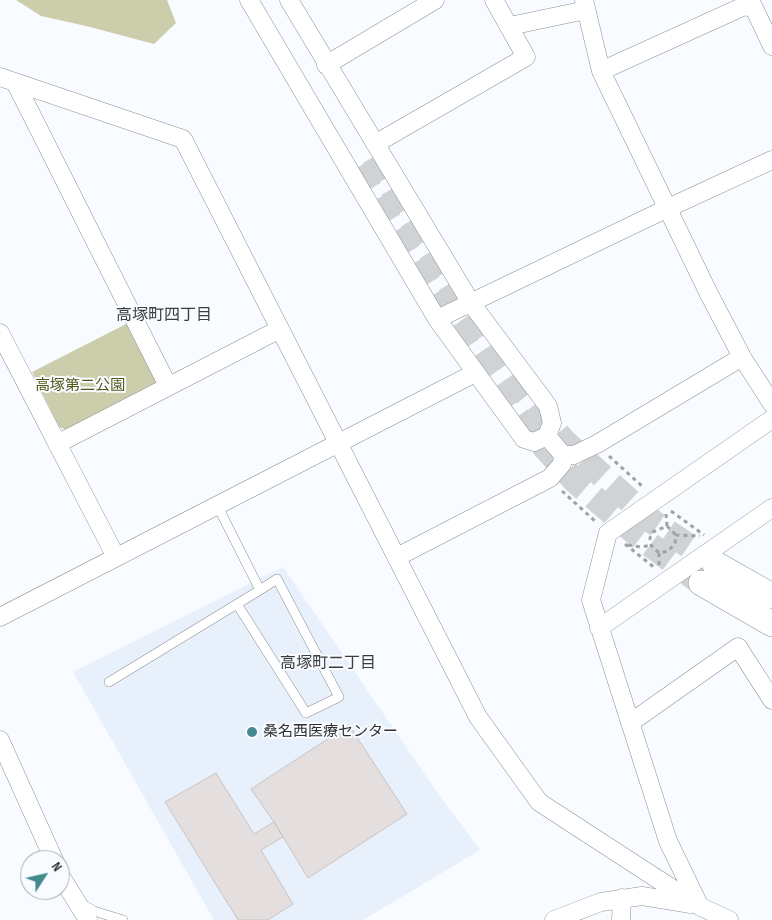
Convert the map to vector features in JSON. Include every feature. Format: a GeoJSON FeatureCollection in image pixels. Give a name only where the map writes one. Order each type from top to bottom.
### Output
{"type":"FeatureCollection","features":[{"type":"Feature","properties":{"kind":"main road"},"geometry":{"type":"LineString","coordinates":[[772,596],[707,573],[772,624]]}},
{"type":"Feature","properties":{"kind":"street"},"geometry":{"type":"LineString","coordinates":[[249,0],[437,320],[524,439],[534,442],[547,436],[552,423],[548,406],[471,303],[326,65],[289,0]]}},
{"type":"Feature","properties":{"kind":"street"},"geometry":{"type":"LineString","coordinates":[[326,65],[436,0]]}},
{"type":"Feature","properties":{"kind":"street"},"geometry":{"type":"LineString","coordinates":[[375,144],[526,56],[494,0]]}},
{"type":"Feature","properties":{"kind":"street"},"geometry":{"type":"LineString","coordinates":[[601,71],[750,3],[772,46]]}},
{"type":"Feature","properties":{"kind":"street"},"geometry":{"type":"LineString","coordinates":[[510,26],[585,5],[601,71],[709,294],[742,357],[772,404]]}},
{"type":"Feature","properties":{"kind":"street"},"geometry":{"type":"LineString","coordinates":[[7,80],[183,139],[478,717],[539,802],[699,906],[729,920]]}},
{"type":"Feature","properties":{"kind":"street"},"geometry":{"type":"LineString","coordinates":[[7,80],[168,386]]}},
{"type":"Feature","properties":{"kind":"street"},"geometry":{"type":"LineString","coordinates":[[437,320],[668,208],[772,160]]}},
{"type":"Feature","properties":{"kind":"street"},"geometry":{"type":"LineString","coordinates":[[57,444],[280,329]]}},
{"type":"Feature","properties":{"kind":"street"},"geometry":{"type":"LineString","coordinates":[[0,333],[116,557]]}},
{"type":"Feature","properties":{"kind":"street"},"geometry":{"type":"LineString","coordinates":[[563,455],[574,455],[597,444],[742,357]]}},
{"type":"Feature","properties":{"kind":"street"},"geometry":{"type":"LineString","coordinates":[[2,612],[116,557],[475,373]]}},
{"type":"Feature","properties":{"kind":"street"},"geometry":{"type":"LineString","coordinates":[[699,906],[668,841],[590,600],[608,533],[772,419]]}},
{"type":"Feature","properties":{"kind":"street"},"geometry":{"type":"LineString","coordinates":[[397,557],[550,478],[562,464],[563,455],[547,436]]}},
{"type":"Feature","properties":{"kind":"street"},"geometry":{"type":"LineString","coordinates":[[599,628],[772,508]]}},
{"type":"Feature","properties":{"kind":"street"},"geometry":{"type":"LineString","coordinates":[[630,723],[738,647],[772,700]]}},
{"type":"Feature","properties":{"kind":"street"},"geometry":{"type":"LineString","coordinates":[[0,740],[50,850]]}},
{"type":"Feature","properties":{"kind":"street"},"geometry":{"type":"LineString","coordinates":[[70,892],[88,920]]}},
{"type":"Feature","properties":{"kind":"street"},"geometry":{"type":"LineString","coordinates":[[554,920],[601,902],[642,896],[699,906]]}},
{"type":"Feature","properties":{"kind":"street"},"geometry":{"type":"LineString","coordinates":[[620,920],[622,898]]}},
{"type":"Feature","properties":{"kind":"lane"},"geometry":{"type":"LineString","coordinates":[[217,505],[260,590]]}},
{"type":"Feature","properties":{"kind":"lane"},"geometry":{"type":"LineString","coordinates":[[109,682],[277,579],[339,697],[306,713],[237,604]]}},
{"type":"Feature","properties":{"kind":"lane"},"geometry":{"type":"LineString","coordinates":[[75,900],[94,911],[124,920]]}},
{"type":"Feature","properties":{"kind":"path"},"geometry":{"type":"LineString","coordinates":[[667,508],[667,526],[676,535],[706,536]]}},
{"type":"Feature","properties":{"kind":"path"},"geometry":{"type":"LineString","coordinates":[[667,526],[653,532],[650,538],[651,545],[659,553],[668,552],[675,544],[676,535]]}},
{"type":"Feature","properties":{"kind":"path"},"geometry":{"type":"LineString","coordinates":[[628,546],[641,547],[651,545]]}},
{"type":"Feature","properties":{"kind":"shaded area","name":"桑名西医療センター"},"geometry":{"type":"Polygon","coordinates":[[[283,567],[437,792],[480,850],[363,920],[214,920],[73,672],[283,567]]]}},
{"type":"Feature","properties":{"kind":"green space"},"geometry":{"type":"Polygon","coordinates":[[[16,0],[167,0],[176,23],[154,44],[41,16],[16,0]]]}},
{"type":"Feature","properties":{"kind":"green space","name":"高塚第二公園"},"geometry":{"type":"Polygon","coordinates":[[[128,323],[158,377],[155,385],[67,430],[59,427],[32,372],[128,323]]]}},
{"type":"Feature","properties":{"kind":"building"},"geometry":{"type":"Polygon","coordinates":[[[349,725],[407,814],[308,878],[274,822],[251,789],[349,725]]]}},
{"type":"Feature","properties":{"kind":"building"},"geometry":{"type":"Polygon","coordinates":[[[216,773],[254,834],[274,822],[283,837],[261,850],[293,904],[268,920],[238,920],[165,802],[216,773]]]}},
{"type":"Feature","properties":{"kind":"tunnel"},"geometry":{"type":"LineString","coordinates":[[373,157],[463,305],[514,381],[564,441],[653,522],[714,563]]}},
{"type":"Feature","properties":{"kind":"tunnel"},"geometry":{"type":"LineString","coordinates":[[357,168],[469,349],[520,420],[576,482],[640,537],[701,583]]}},
{"type":"Feature","properties":{"kind":"place","name":"桑名西医療センター"},"geometry":{"type":"Point","coordinates":[252,732]}},
{"type":"Feature","properties":{"kind":"district","name":"高塚町四丁目"},"geometry":{"type":"Point","coordinates":[164,316]}},
{"type":"Feature","properties":{"kind":"district","name":"高塚町二丁目"},"geometry":{"type":"Point","coordinates":[328,664]}}]}
